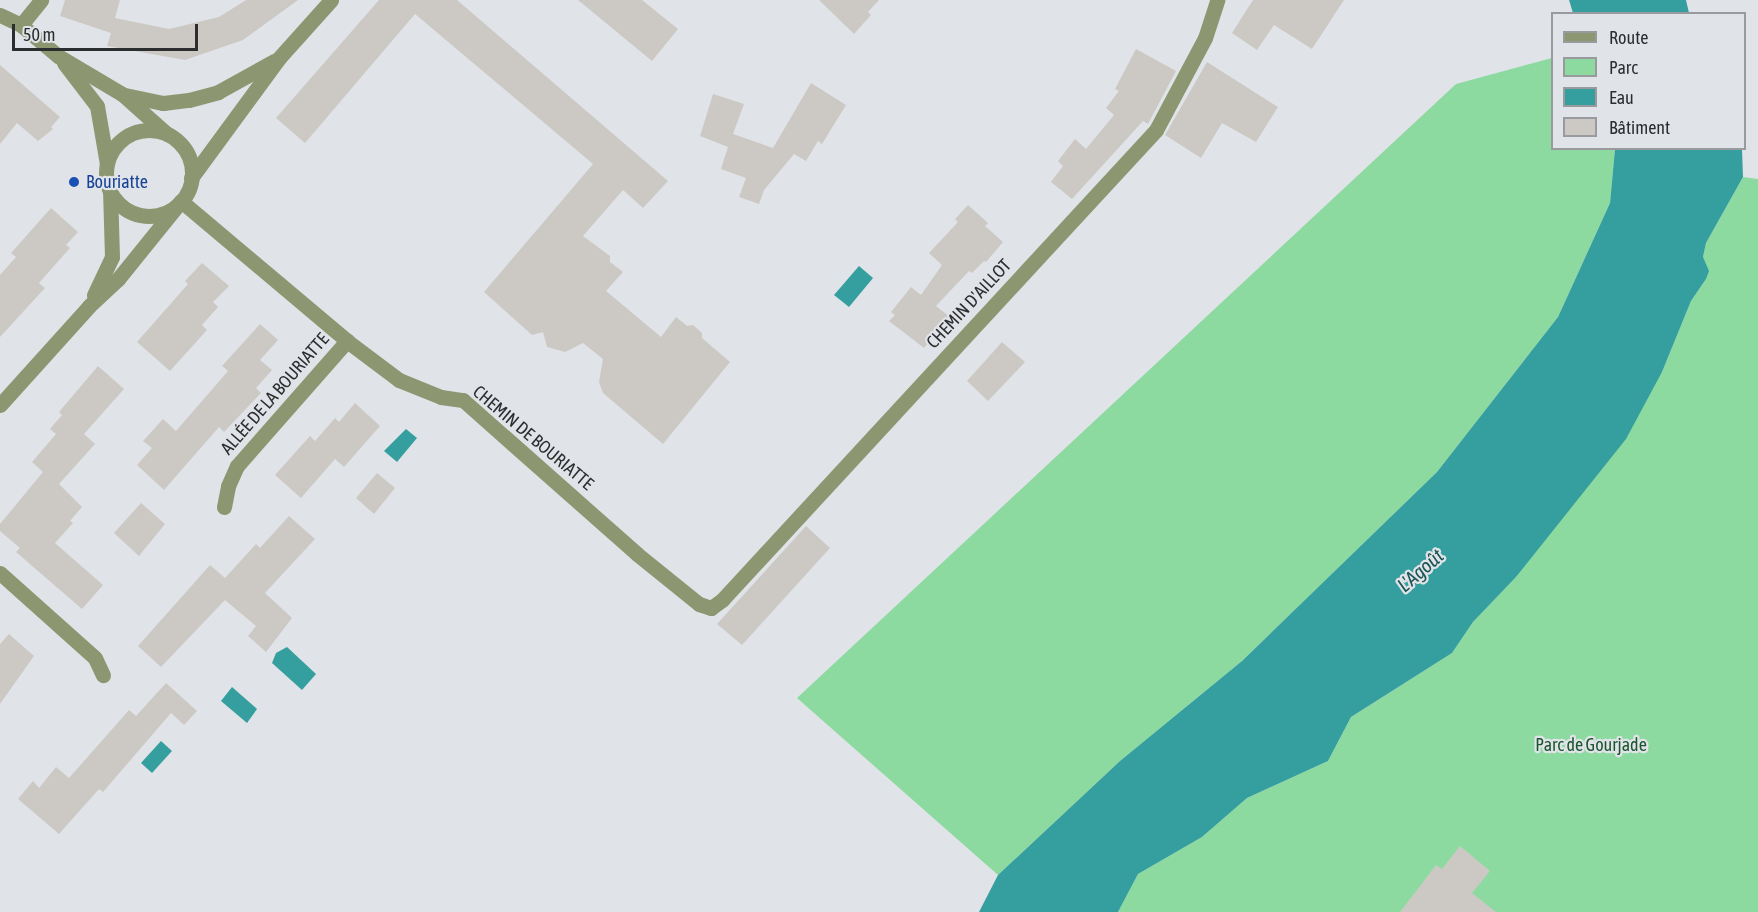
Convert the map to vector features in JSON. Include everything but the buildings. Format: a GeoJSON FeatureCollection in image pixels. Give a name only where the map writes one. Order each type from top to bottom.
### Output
{"type":"FeatureCollection","features":[{"type":"Feature","properties":{"kind":"street"},"geometry":{"type":"LineString","coordinates":[[21,25],[41,0]]}},
{"type":"Feature","properties":{"kind":"street"},"geometry":{"type":"LineString","coordinates":[[0,405],[89,306],[118,279],[181,201],[191,178],[279,58],[331,0]]}},
{"type":"Feature","properties":{"kind":"street","name":"CHEMIN D'AILLOT"},"geometry":{"type":"LineString","coordinates":[[711,608],[722,600],[1156,130],[1205,38],[1217,0]]}},
{"type":"Feature","properties":{"kind":"street"},"geometry":{"type":"LineString","coordinates":[[0,15],[21,25],[58,56],[122,94],[186,152],[191,178]]}},
{"type":"Feature","properties":{"kind":"street"},"geometry":{"type":"LineString","coordinates":[[58,56],[97,106],[107,164],[112,257],[89,306]]}},
{"type":"Feature","properties":{"kind":"street"},"geometry":{"type":"LineString","coordinates":[[122,94],[163,103],[218,92],[279,58]]}},
{"type":"Feature","properties":{"kind":"street"},"geometry":{"type":"LineString","coordinates":[[107,164],[117,144],[163,103]]}},
{"type":"Feature","properties":{"kind":"street"},"geometry":{"type":"LineString","coordinates":[[128,136],[142,131],[167,134]]}},
{"type":"Feature","properties":{"kind":"street"},"geometry":{"type":"LineString","coordinates":[[110,190],[119,204],[140,215],[154,216],[166,212],[181,201]]}},
{"type":"Feature","properties":{"kind":"street","name":"CHEMIN DE BOURIATTE"},"geometry":{"type":"LineString","coordinates":[[181,201],[347,341],[399,380],[441,397],[463,400],[619,537],[699,604],[711,608]]}},
{"type":"Feature","properties":{"kind":"street","name":"ALLÉE DE LA BOURIATTE"},"geometry":{"type":"LineString","coordinates":[[224,507],[228,486],[237,466],[347,341]]}},
{"type":"Feature","properties":{"kind":"street"},"geometry":{"type":"LineString","coordinates":[[0,573],[95,658],[103,675]]}},
{"type":"Feature","properties":{"kind":"green space"},"geometry":{"type":"Polygon","coordinates":[[[1551,58],[1551,150],[1615,150],[1610,203],[1558,317],[1437,472],[1242,661],[1120,761],[998,875],[797,698],[1456,84],[1551,58]]]}},
{"type":"Feature","properties":{"kind":"green space","name":"Parc de Gourjade"},"geometry":{"type":"Polygon","coordinates":[[[1743,177],[1758,179],[1758,912],[1118,912],[1138,874],[1202,837],[1247,798],[1328,761],[1351,717],[1452,653],[1473,622],[1516,577],[1662,372],[1691,301],[1706,279],[1703,257],[1706,243],[1743,177]]]}},
{"type":"Feature","properties":{"kind":"water"},"geometry":{"type":"Polygon","coordinates":[[[1569,0],[1686,0],[1689,12],[1573,12],[1569,0]]]}},
{"type":"Feature","properties":{"kind":"water","name":"L'Agoût"},"geometry":{"type":"Polygon","coordinates":[[[1615,150],[1742,150],[1743,177],[1706,243],[1703,257],[1709,271],[1706,279],[1691,301],[1662,372],[1626,439],[1516,577],[1473,622],[1452,653],[1351,717],[1328,761],[1247,798],[1202,837],[1138,874],[1118,912],[979,912],[998,875],[1120,761],[1242,661],[1437,472],[1558,317],[1610,203],[1615,150]]]}},
{"type":"Feature","properties":{"kind":"water"},"geometry":{"type":"Polygon","coordinates":[[[859,266],[873,278],[849,307],[834,295],[859,266]]]}},
{"type":"Feature","properties":{"kind":"water"},"geometry":{"type":"Polygon","coordinates":[[[406,429],[417,438],[397,462],[384,451],[406,429]]]}},
{"type":"Feature","properties":{"kind":"water"},"geometry":{"type":"Polygon","coordinates":[[[287,647],[316,674],[302,690],[272,663],[276,653],[287,647]]]}},
{"type":"Feature","properties":{"kind":"water"},"geometry":{"type":"Polygon","coordinates":[[[232,687],[257,709],[247,723],[221,701],[232,687]]]}},
{"type":"Feature","properties":{"kind":"water"},"geometry":{"type":"Polygon","coordinates":[[[161,741],[172,751],[152,773],[141,763],[161,741]]]}},
{"type":"Feature","properties":{"kind":"place","name":"Bouriatte"},"geometry":{"type":"Point","coordinates":[74,182]}}]}
